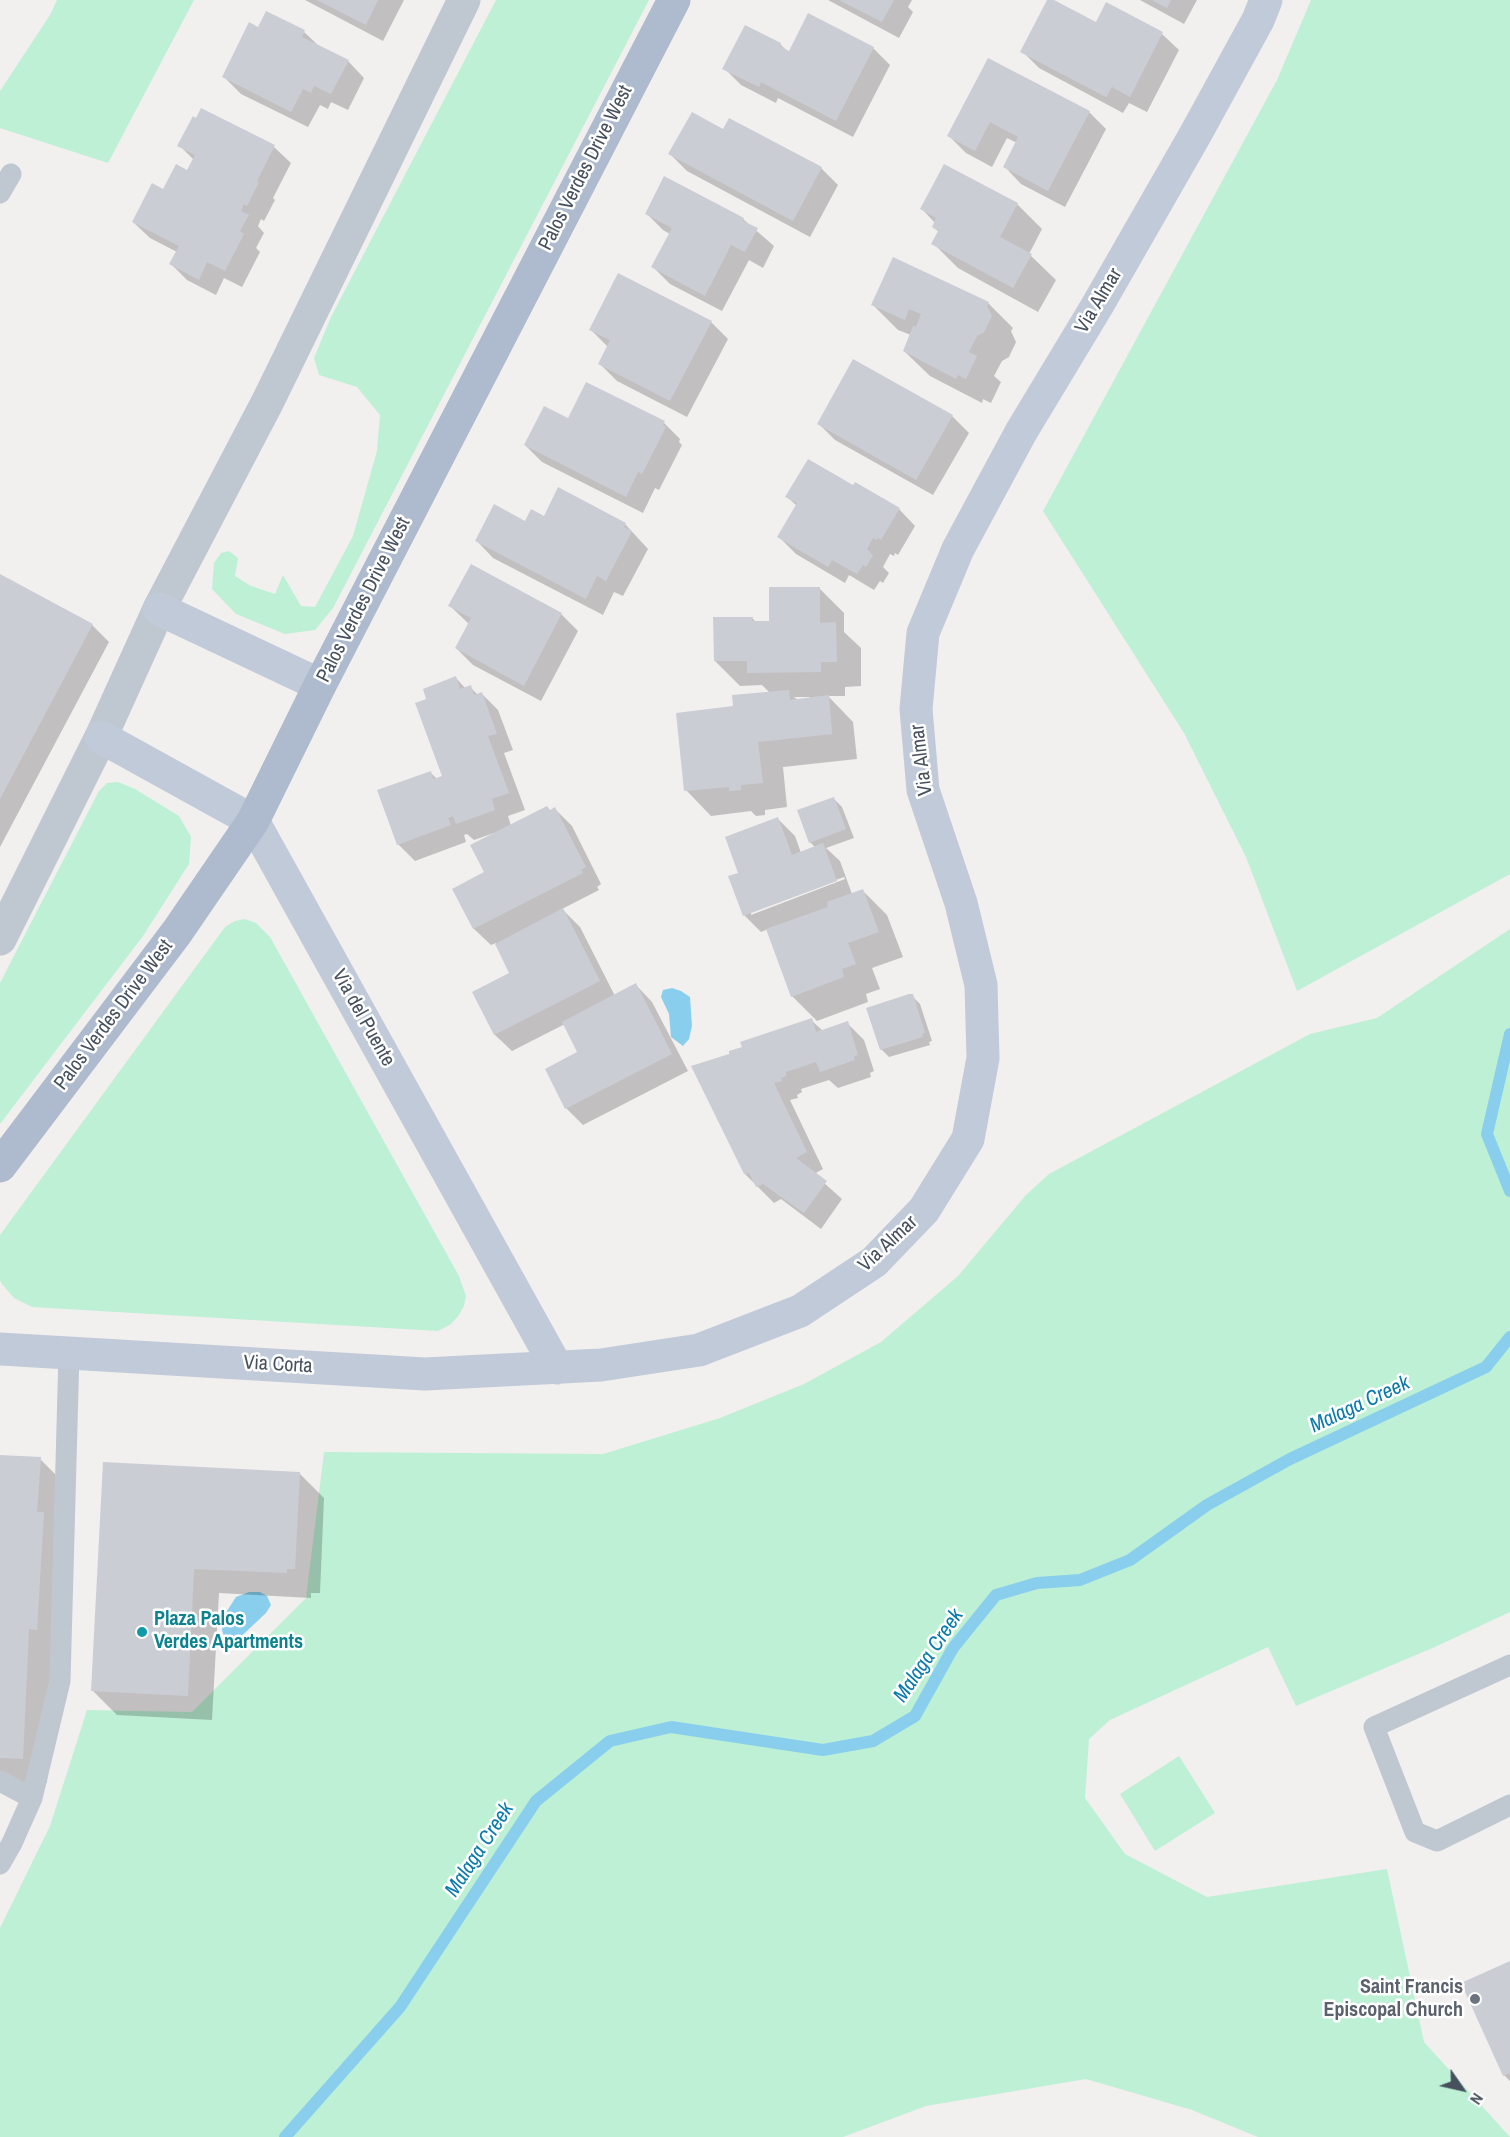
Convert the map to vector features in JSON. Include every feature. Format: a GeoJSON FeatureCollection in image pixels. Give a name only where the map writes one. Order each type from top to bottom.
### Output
{"type":"FeatureCollection","features":[{"type":"Feature","properties":{"kind":"main road","name":"Palos Verdes Drive West"},"geometry":{"type":"LineString","coordinates":[[0,1166],[177,932],[253,821],[320,685],[674,0]]}},
{"type":"Feature","properties":{"kind":"street"},"geometry":{"type":"LineString","coordinates":[[0,939],[101,737],[159,609],[268,401],[464,0]]}},
{"type":"Feature","properties":{"kind":"street","name":"Via Almar"},"geometry":{"type":"LineString","coordinates":[[557,1368],[601,1365],[699,1350],[800,1311],[874,1262],[924,1210],[968,1139],[984,1058],[981,985],[961,903],[923,790],[916,709],[923,633],[958,549],[1021,432],[1190,145],[1258,20],[1266,0]]}},
{"type":"Feature","properties":{"kind":"street"},"geometry":{"type":"LineString","coordinates":[[159,609],[320,685]]}},
{"type":"Feature","properties":{"kind":"street"},"geometry":{"type":"LineString","coordinates":[[101,737],[253,821]]}},
{"type":"Feature","properties":{"kind":"street","name":"Via del Puente"},"geometry":{"type":"LineString","coordinates":[[253,821],[557,1368]]}},
{"type":"Feature","properties":{"kind":"street","name":"Via Corta"},"geometry":{"type":"LineString","coordinates":[[0,1349],[425,1374],[557,1368]]}},
{"type":"Feature","properties":{"kind":"lane"},"geometry":{"type":"LineString","coordinates":[[0,193],[11,174]]}},
{"type":"Feature","properties":{"kind":"lane"},"geometry":{"type":"LineString","coordinates":[[0,1864],[6,1840],[32,1798],[60,1681],[69,1353]]}},
{"type":"Feature","properties":{"kind":"lane"},"geometry":{"type":"LineString","coordinates":[[1510,1665],[1374,1727],[1415,1832],[1437,1841],[1510,1805]]}},
{"type":"Feature","properties":{"kind":"lane"},"geometry":{"type":"LineString","coordinates":[[0,1781],[32,1798]]}},
{"type":"Feature","properties":{"kind":"green space"},"geometry":{"type":"Polygon","coordinates":[[[57,0],[194,0],[108,163],[0,128],[0,91],[50,15],[57,0]]]}},
{"type":"Feature","properties":{"kind":"green space"},"geometry":{"type":"Polygon","coordinates":[[[496,0],[649,0],[333,608],[315,630],[285,634],[236,614],[212,589],[214,563],[221,553],[229,551],[238,558],[235,576],[251,586],[275,594],[283,575],[301,606],[315,607],[353,536],[377,451],[380,415],[357,387],[319,375],[314,358],[331,317],[496,0]]]}},
{"type":"Feature","properties":{"kind":"green space"},"geometry":{"type":"Polygon","coordinates":[[[1311,0],[1510,0],[1510,874],[1297,991],[1246,857],[1184,733],[1043,511],[1277,80],[1311,0]]]}},
{"type":"Feature","properties":{"kind":"green space"},"geometry":{"type":"Polygon","coordinates":[[[118,782],[135,789],[179,816],[191,837],[189,864],[143,936],[0,1124],[0,983],[99,791],[107,783],[118,782]]]}},
{"type":"Feature","properties":{"kind":"green space"},"geometry":{"type":"Polygon","coordinates":[[[245,919],[256,923],[270,937],[459,1276],[466,1296],[464,1306],[451,1324],[438,1331],[32,1307],[14,1298],[0,1280],[0,1235],[225,927],[235,921],[245,919]]]}},
{"type":"Feature","properties":{"kind":"green space"},"geometry":{"type":"Polygon","coordinates":[[[1510,929],[1510,1612],[1296,1706],[1268,1647],[1110,1720],[1089,1739],[1085,1798],[1125,1854],[1207,1897],[1387,1869],[1424,2042],[1510,2137],[1258,2137],[1192,2110],[1086,2079],[926,2106],[843,2137],[0,2137],[0,1928],[50,1826],[87,1710],[192,1712],[306,1598],[324,1452],[603,1454],[720,1418],[804,1384],[881,1342],[958,1276],[1026,1195],[1049,1174],[1310,1034],[1377,1018],[1510,929]]]}},
{"type":"Feature","properties":{"kind":"green space"},"geometry":{"type":"Polygon","coordinates":[[[1179,1756],[1215,1813],[1155,1851],[1120,1794],[1179,1756]]]}},
{"type":"Feature","properties":{"kind":"water"},"geometry":{"type":"Polygon","coordinates":[[[672,988],[690,997],[692,1026],[689,1039],[683,1046],[671,1037],[669,1014],[661,997],[663,990],[672,988]]]}},
{"type":"Feature","properties":{"kind":"water"},"geometry":{"type":"Polygon","coordinates":[[[249,1592],[260,1592],[267,1596],[271,1605],[266,1613],[233,1644],[225,1640],[222,1630],[223,1617],[236,1597],[249,1592]]]}},
{"type":"Feature","properties":{"kind":"building"},"geometry":{"type":"Polygon","coordinates":[[[317,0],[378,0],[366,25],[317,0]]]}},
{"type":"Feature","properties":{"kind":"building"},"geometry":{"type":"Polygon","coordinates":[[[839,0],[894,0],[882,22],[839,0]]]}},
{"type":"Feature","properties":{"kind":"building"},"geometry":{"type":"Polygon","coordinates":[[[1047,0],[1054,0],[1096,22],[1106,2],[1163,32],[1130,97],[1112,87],[1106,97],[1020,52],[1047,0]]]}},
{"type":"Feature","properties":{"kind":"building"},"geometry":{"type":"Polygon","coordinates":[[[1152,0],[1171,0],[1167,8],[1152,0]]]}},
{"type":"Feature","properties":{"kind":"building"},"geometry":{"type":"Polygon","coordinates":[[[266,11],[305,30],[302,37],[349,60],[331,94],[314,86],[311,93],[303,89],[291,112],[222,77],[249,22],[258,27],[266,11]]]}},
{"type":"Feature","properties":{"kind":"building"},"geometry":{"type":"Polygon","coordinates":[[[808,13],[874,47],[836,121],[761,82],[759,87],[722,69],[745,25],[781,43],[780,46],[789,51],[808,13]]]}},
{"type":"Feature","properties":{"kind":"building"},"geometry":{"type":"Polygon","coordinates":[[[988,58],[1090,111],[1048,191],[1003,167],[1018,137],[990,122],[975,151],[947,136],[988,58]]]}},
{"type":"Feature","properties":{"kind":"building"},"geometry":{"type":"Polygon","coordinates":[[[201,108],[275,145],[247,206],[244,204],[241,211],[249,215],[240,231],[244,234],[225,271],[207,262],[199,280],[169,264],[179,246],[132,222],[152,183],[163,189],[176,164],[187,170],[195,155],[177,146],[193,116],[196,118],[201,108]]]}},
{"type":"Feature","properties":{"kind":"building"},"geometry":{"type":"Polygon","coordinates":[[[692,112],[723,129],[729,118],[822,167],[793,221],[668,154],[692,112]]]}},
{"type":"Feature","properties":{"kind":"building"},"geometry":{"type":"Polygon","coordinates":[[[944,164],[1018,203],[1000,237],[1032,254],[1013,288],[931,244],[938,231],[932,227],[936,218],[920,209],[944,164]]]}},
{"type":"Feature","properties":{"kind":"building"},"geometry":{"type":"Polygon","coordinates":[[[664,176],[744,218],[743,221],[758,228],[745,252],[731,245],[705,296],[651,267],[672,228],[645,214],[664,176]]]}},
{"type":"Feature","properties":{"kind":"building"},"geometry":{"type":"Polygon","coordinates":[[[893,257],[989,302],[987,306],[992,316],[984,332],[977,336],[969,352],[977,356],[966,379],[958,375],[956,379],[903,351],[913,326],[916,327],[921,314],[909,309],[905,320],[871,305],[893,257]]]}},
{"type":"Feature","properties":{"kind":"building"},"geometry":{"type":"Polygon","coordinates":[[[618,273],[712,321],[670,401],[598,364],[610,340],[589,330],[618,273]]]}},
{"type":"Feature","properties":{"kind":"building"},"geometry":{"type":"Polygon","coordinates":[[[853,359],[953,415],[916,480],[817,424],[853,359]]]}},
{"type":"Feature","properties":{"kind":"building"},"geometry":{"type":"Polygon","coordinates":[[[586,382],[665,421],[663,425],[666,427],[642,474],[638,472],[626,497],[524,445],[544,406],[568,418],[586,382]]]}},
{"type":"Feature","properties":{"kind":"building"},"geometry":{"type":"Polygon","coordinates":[[[808,459],[900,508],[881,540],[873,538],[867,549],[873,555],[866,567],[863,565],[857,574],[832,560],[828,567],[777,537],[797,503],[785,497],[808,459]]]}},
{"type":"Feature","properties":{"kind":"building"},"geometry":{"type":"Polygon","coordinates":[[[558,487],[626,523],[624,527],[632,531],[606,581],[597,576],[586,599],[475,541],[494,504],[525,521],[531,509],[544,516],[558,487]]]}},
{"type":"Feature","properties":{"kind":"building"},"geometry":{"type":"Polygon","coordinates":[[[471,564],[562,613],[524,686],[455,648],[471,618],[448,606],[471,564]]]}},
{"type":"Feature","properties":{"kind":"building"},"geometry":{"type":"Polygon","coordinates":[[[0,574],[93,624],[0,799],[0,574]]]}},
{"type":"Feature","properties":{"kind":"building"},"geometry":{"type":"Polygon","coordinates":[[[769,587],[820,587],[820,623],[836,622],[837,662],[821,662],[821,672],[747,673],[747,661],[714,661],[713,617],[753,617],[752,621],[769,621],[769,587]]]}},
{"type":"Feature","properties":{"kind":"building"},"geometry":{"type":"Polygon","coordinates":[[[456,676],[460,689],[471,685],[474,695],[482,692],[497,734],[488,736],[509,793],[492,799],[495,810],[456,824],[453,816],[448,818],[451,825],[397,845],[377,790],[431,771],[433,779],[442,776],[415,703],[426,699],[423,689],[456,676]]]}},
{"type":"Feature","properties":{"kind":"building"},"geometry":{"type":"Polygon","coordinates":[[[789,690],[790,700],[829,695],[832,734],[758,742],[763,783],[741,785],[741,790],[729,791],[729,787],[684,791],[676,713],[733,706],[732,695],[789,690]]]}},
{"type":"Feature","properties":{"kind":"building"},"geometry":{"type":"Polygon","coordinates":[[[834,797],[846,829],[809,843],[797,810],[834,797]]]}},
{"type":"Feature","properties":{"kind":"building"},"geometry":{"type":"Polygon","coordinates":[[[547,806],[550,810],[555,807],[586,867],[581,870],[583,873],[473,929],[452,889],[484,872],[470,845],[547,806]]]}},
{"type":"Feature","properties":{"kind":"building"},"geometry":{"type":"Polygon","coordinates":[[[778,817],[792,855],[823,843],[837,881],[743,916],[728,876],[738,873],[725,837],[778,817]]]}},
{"type":"Feature","properties":{"kind":"building"},"geometry":{"type":"Polygon","coordinates":[[[863,889],[879,932],[848,943],[856,964],[842,969],[844,977],[791,997],[766,929],[828,907],[827,902],[863,889]]]}},
{"type":"Feature","properties":{"kind":"building"},"geometry":{"type":"Polygon","coordinates":[[[563,908],[600,981],[494,1035],[472,992],[509,973],[495,944],[563,908]]]}},
{"type":"Feature","properties":{"kind":"building"},"geometry":{"type":"Polygon","coordinates":[[[636,983],[672,1054],[565,1109],[545,1069],[577,1052],[562,1022],[636,983]]]}},
{"type":"Feature","properties":{"kind":"building"},"geometry":{"type":"Polygon","coordinates":[[[913,994],[925,1033],[922,1034],[923,1037],[880,1050],[866,1008],[913,994]]]}},
{"type":"Feature","properties":{"kind":"building"},"geometry":{"type":"Polygon","coordinates":[[[812,1018],[816,1032],[848,1021],[858,1055],[854,1056],[855,1060],[820,1072],[816,1062],[786,1072],[786,1076],[781,1078],[782,1081],[774,1083],[807,1152],[796,1158],[827,1181],[804,1213],[763,1184],[756,1187],[749,1173],[744,1174],[691,1066],[729,1054],[729,1051],[742,1047],[740,1042],[812,1018]]]}},
{"type":"Feature","properties":{"kind":"building"},"geometry":{"type":"Polygon","coordinates":[[[0,1455],[41,1457],[37,1512],[44,1512],[37,1630],[29,1629],[23,1759],[0,1758],[0,1455]]]}},
{"type":"Feature","properties":{"kind":"building","name":"Plaza Palos Verdes Apartments"},"geometry":{"type":"Polygon","coordinates":[[[103,1462],[300,1472],[295,1569],[287,1569],[287,1573],[194,1569],[188,1696],[91,1691],[103,1462]]]}},
{"type":"Feature","properties":{"kind":"building"},"geometry":{"type":"Polygon","coordinates":[[[1510,1961],[1510,2073],[1503,2076],[1461,1983],[1510,1961]]]}},
{"type":"Feature","properties":{"kind":"waterway","name":"Malaga Creek"},"geometry":{"type":"LineString","coordinates":[[1510,1034],[1487,1134],[1510,1191]]}},
{"type":"Feature","properties":{"kind":"waterway","name":"Malaga Creek"},"geometry":{"type":"LineString","coordinates":[[285,2137],[400,2007],[536,1801],[610,1741],[671,1727],[823,1750],[873,1741],[915,1716],[953,1648],[996,1595],[1037,1583],[1080,1580],[1130,1560],[1207,1505],[1290,1459],[1486,1367],[1510,1337]]}},
{"type":"Feature","properties":{"kind":"place","name":"Plaza Palos Verdes Apartments"},"geometry":{"type":"Point","coordinates":[142,1632]}},
{"type":"Feature","properties":{"kind":"place","name":"Saint Francis Episcopal Church"},"geometry":{"type":"Point","coordinates":[1475,1999]}}]}
